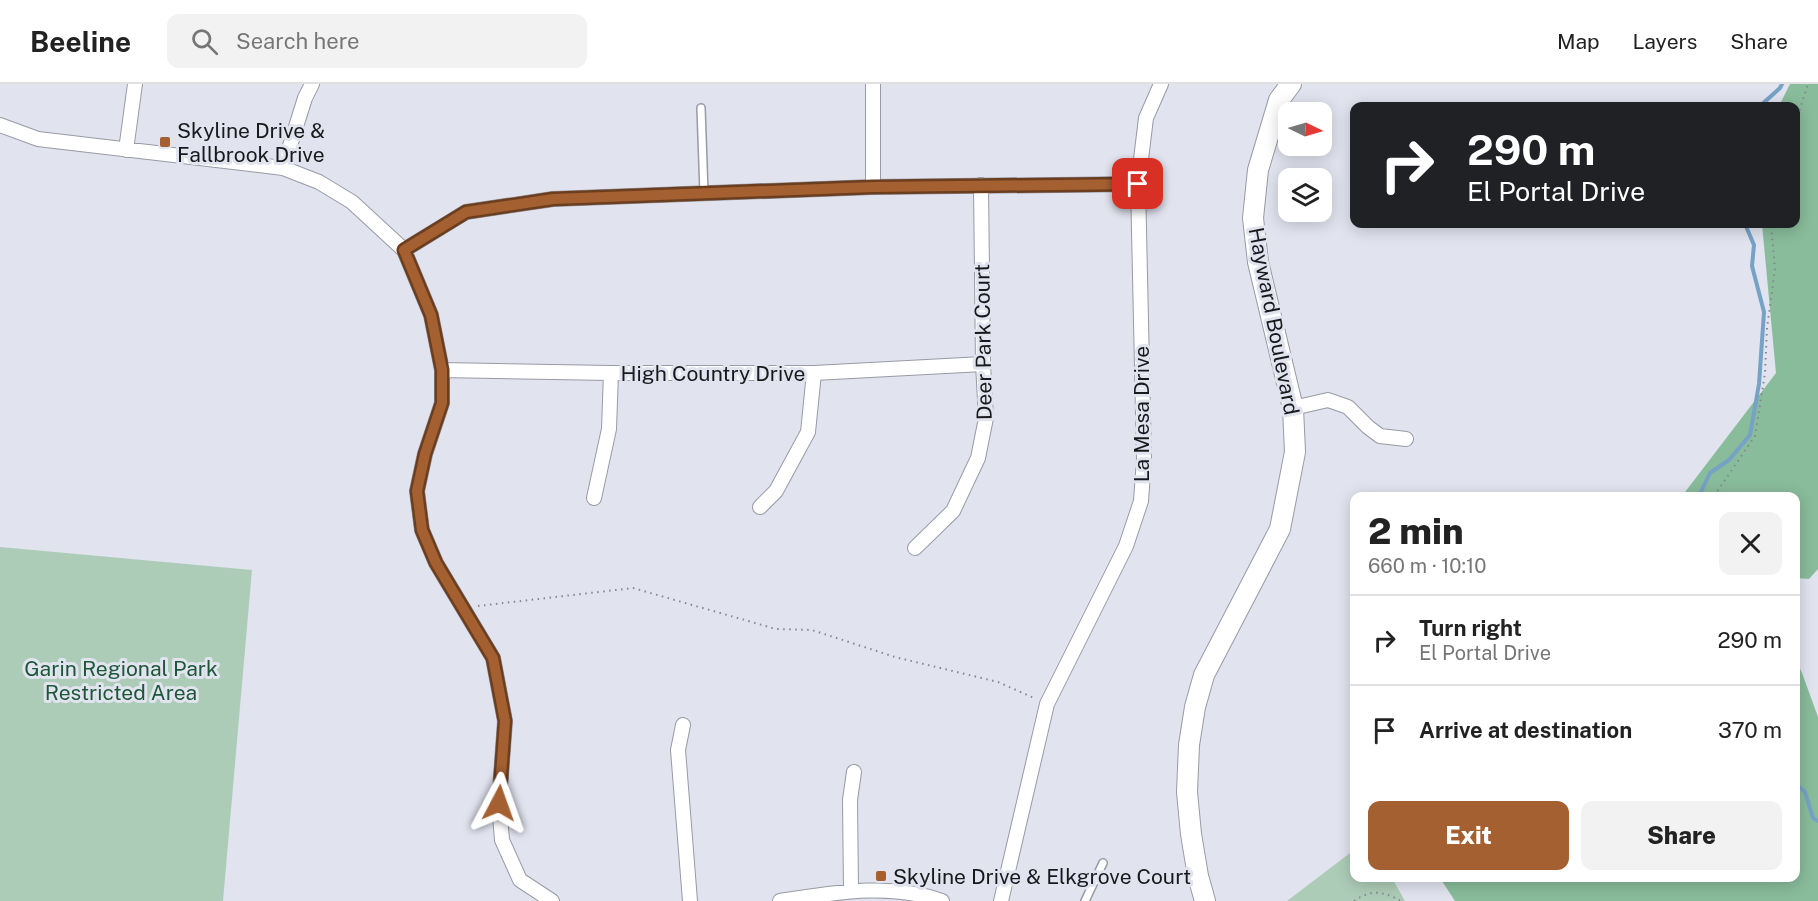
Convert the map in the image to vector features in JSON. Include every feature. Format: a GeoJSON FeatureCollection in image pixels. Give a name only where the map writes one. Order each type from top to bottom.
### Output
{"type":"FeatureCollection","features":[{"type":"Feature","properties":{"kind":"main road","name":"Hayward Boulevard"},"geometry":{"type":"LineString","coordinates":[[1205,901],[1198,876],[1188,803],[1189,745],[1192,726],[1203,675],[1280,529],[1295,453],[1293,408],[1258,262],[1253,218],[1258,170],[1279,100],[1291,84]]}},
{"type":"Feature","properties":{"kind":"street"},"geometry":{"type":"LineString","coordinates":[[126,150],[135,84]]}},
{"type":"Feature","properties":{"kind":"street"},"geometry":{"type":"LineString","coordinates":[[283,168],[312,84]]}},
{"type":"Feature","properties":{"kind":"street"},"geometry":{"type":"LineString","coordinates":[[873,84],[873,187]]}},
{"type":"Feature","properties":{"kind":"street","name":"La Mesa Drive"},"geometry":{"type":"LineString","coordinates":[[1001,901],[1047,704],[1126,546],[1141,501],[1144,459],[1138,184],[1146,118],[1161,84]]}},
{"type":"Feature","properties":{"kind":"street"},"geometry":{"type":"LineString","coordinates":[[0,125],[38,139],[283,168],[319,182],[352,202],[404,250],[431,315],[442,370],[442,403],[425,454],[417,491],[422,530],[436,563],[493,658],[505,721],[499,803],[502,840],[520,880],[552,901]]}},
{"type":"Feature","properties":{"kind":"street"},"geometry":{"type":"LineString","coordinates":[[404,250],[466,212],[553,199],[873,187],[1138,184]]}},
{"type":"Feature","properties":{"kind":"street","name":"Deer Park Court"},"geometry":{"type":"LineString","coordinates":[[915,548],[953,511],[978,458],[986,418],[983,364],[981,185]]}},
{"type":"Feature","properties":{"kind":"street","name":"High Country Drive"},"geometry":{"type":"LineString","coordinates":[[442,370],[814,373],[983,364]]}},
{"type":"Feature","properties":{"kind":"street"},"geometry":{"type":"LineString","coordinates":[[594,498],[609,429],[611,373]]}},
{"type":"Feature","properties":{"kind":"street"},"geometry":{"type":"LineString","coordinates":[[760,507],[776,491],[808,432],[814,373]]}},
{"type":"Feature","properties":{"kind":"street"},"geometry":{"type":"LineString","coordinates":[[1293,408],[1328,400],[1348,407],[1380,436],[1406,439]]}},
{"type":"Feature","properties":{"kind":"street"},"geometry":{"type":"LineString","coordinates":[[683,725],[678,750],[690,901]]}},
{"type":"Feature","properties":{"kind":"street"},"geometry":{"type":"LineString","coordinates":[[851,891],[850,801],[854,772]]}},
{"type":"Feature","properties":{"kind":"street"},"geometry":{"type":"LineString","coordinates":[[780,901],[851,891],[886,890],[942,901]]}},
{"type":"Feature","properties":{"kind":"lane"},"geometry":{"type":"LineString","coordinates":[[701,108],[704,193]]}},
{"type":"Feature","properties":{"kind":"lane"},"geometry":{"type":"LineString","coordinates":[[1085,901],[1103,863]]}},
{"type":"Feature","properties":{"kind":"path"},"geometry":{"type":"LineString","coordinates":[[1800,109],[1808,84]]}},
{"type":"Feature","properties":{"kind":"path"},"geometry":{"type":"LineString","coordinates":[[1717,492],[1755,436],[1765,373],[1767,328],[1775,268],[1771,228]]}},
{"type":"Feature","properties":{"kind":"path"},"geometry":{"type":"LineString","coordinates":[[463,607],[633,588],[776,629],[812,630],[895,657],[998,682],[1047,704]]}},
{"type":"Feature","properties":{"kind":"path"},"geometry":{"type":"LineString","coordinates":[[1354,901],[1363,895],[1380,892],[1401,901]]}},
{"type":"Feature","properties":{"kind":"green space"},"geometry":{"type":"Polygon","coordinates":[[[1790,84],[1818,84],[1818,569],[1809,579],[1800,578],[1800,492],[1685,492],[1776,373],[1762,228],[1800,228],[1800,102],[1781,102],[1790,84]]]}},
{"type":"Feature","properties":{"kind":"green space","name":"Garin Regional Park Restricted Area"},"geometry":{"type":"Polygon","coordinates":[[[0,547],[252,570],[223,901],[0,901],[0,547]]]}},
{"type":"Feature","properties":{"kind":"green space"},"geometry":{"type":"Polygon","coordinates":[[[1800,669],[1818,717],[1818,901],[1455,901],[1443,882],[1800,882],[1800,669]]]}},
{"type":"Feature","properties":{"kind":"green space"},"geometry":{"type":"Polygon","coordinates":[[[1350,853],[1350,882],[1394,882],[1405,901],[1287,901],[1350,853]]]}},
{"type":"Feature","properties":{"kind":"waterway"},"geometry":{"type":"LineString","coordinates":[[1764,102],[1782,84]]}},
{"type":"Feature","properties":{"kind":"waterway"},"geometry":{"type":"LineString","coordinates":[[1701,492],[1710,473],[1729,460],[1750,435],[1759,384],[1764,312],[1752,266],[1754,245],[1747,228]]}},
{"type":"Feature","properties":{"kind":"waterway"},"geometry":{"type":"LineString","coordinates":[[1800,788],[1805,792],[1813,818],[1818,821]]}},
{"type":"Feature","properties":{"kind":"place","name":"Skyline Drive & Fallbrook Drive"},"geometry":{"type":"Point","coordinates":[165,142]}},
{"type":"Feature","properties":{"kind":"place","name":"Skyline Drive & Elkgrove Court"},"geometry":{"type":"Point","coordinates":[881,876]}},
{"type":"Feature","properties":{"kind":"route"},"geometry":{"type":"LineString","coordinates":[[499,803],[505,721],[493,658],[436,563],[422,530],[417,491],[425,454],[442,403],[442,370],[431,315],[404,250],[466,212],[553,199],[873,187],[1138,184]]}}]}
